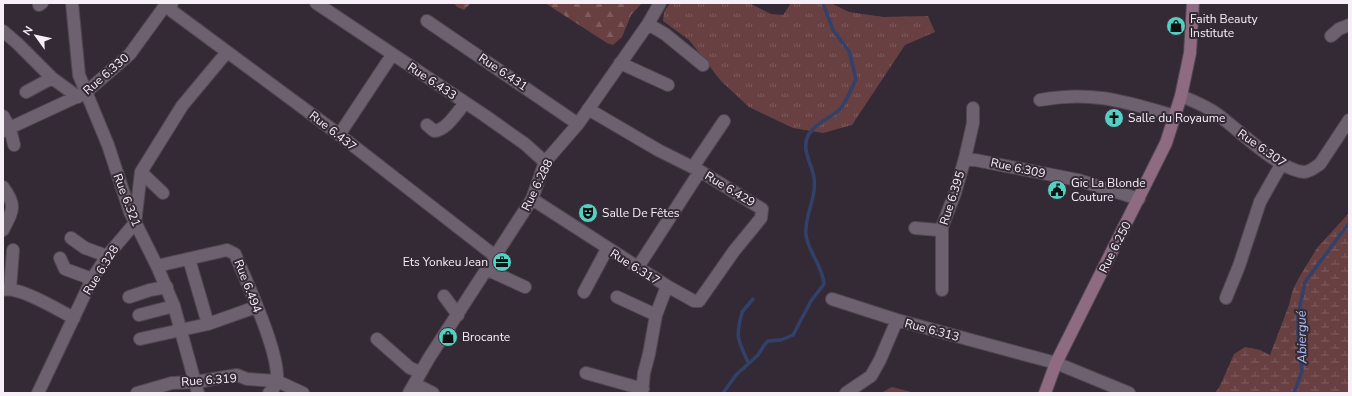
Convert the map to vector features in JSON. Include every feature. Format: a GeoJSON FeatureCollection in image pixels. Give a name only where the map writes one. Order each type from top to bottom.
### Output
{"type":"FeatureCollection","features":[{"type":"Feature","properties":{"kind":"main road","name":"Rue 6.250"},"geometry":{"type":"LineString","coordinates":[[1045,393],[1056,363],[1166,143],[1181,96],[1190,53],[1193,3]]}},
{"type":"Feature","properties":{"kind":"street","name":"Rue 6.433"},"geometry":{"type":"LineString","coordinates":[[316,3],[525,144],[545,162]]}},
{"type":"Feature","properties":{"kind":"street","name":"Rue 6.288"},"geometry":{"type":"LineString","coordinates":[[412,388],[420,372],[532,199],[545,162],[578,124],[648,24],[660,3]]}},
{"type":"Feature","properties":{"kind":"street","name":"Rue 6.321"},"geometry":{"type":"LineString","coordinates":[[75,5],[79,75],[82,95],[108,145],[130,212],[157,266],[174,306],[197,388]]}},
{"type":"Feature","properties":{"kind":"street","name":"Rue 6.330"},"geometry":{"type":"LineString","coordinates":[[7,129],[22,120],[82,95],[130,54],[170,5]]}},
{"type":"Feature","properties":{"kind":"street","name":"Rue 6.437"},"geometry":{"type":"LineString","coordinates":[[170,5],[227,52],[339,135],[495,256]]}},
{"type":"Feature","properties":{"kind":"street","name":"Rue 6.431"},"geometry":{"type":"LineString","coordinates":[[427,21],[578,124]]}},
{"type":"Feature","properties":{"kind":"street"},"geometry":{"type":"LineString","coordinates":[[648,24],[665,34],[703,65]]}},
{"type":"Feature","properties":{"kind":"street"},"geometry":{"type":"LineString","coordinates":[[1331,36],[1349,25]]}},
{"type":"Feature","properties":{"kind":"street"},"geometry":{"type":"LineString","coordinates":[[4,34],[52,78],[82,95]]}},
{"type":"Feature","properties":{"kind":"street"},"geometry":{"type":"LineString","coordinates":[[135,222],[141,172],[182,106],[227,52]]}},
{"type":"Feature","properties":{"kind":"street"},"geometry":{"type":"LineString","coordinates":[[339,135],[392,55]]}},
{"type":"Feature","properties":{"kind":"street"},"geometry":{"type":"LineString","coordinates":[[620,63],[668,85]]}},
{"type":"Feature","properties":{"kind":"street"},"geometry":{"type":"LineString","coordinates":[[26,92],[52,78]]}},
{"type":"Feature","properties":{"kind":"street"},"geometry":{"type":"LineString","coordinates":[[1040,100],[1072,95],[1103,97],[1175,116]]}},
{"type":"Feature","properties":{"kind":"street","name":"Rue 6.307"},"geometry":{"type":"LineString","coordinates":[[1181,96],[1216,113],[1254,144],[1282,163],[1292,169],[1304,172],[1313,169],[1320,164],[1349,120]]}},
{"type":"Feature","properties":{"kind":"street"},"geometry":{"type":"LineString","coordinates":[[427,125],[434,131],[439,130],[446,125],[465,103]]}},
{"type":"Feature","properties":{"kind":"street","name":"Rue 6.395"},"geometry":{"type":"LineString","coordinates":[[942,290],[942,227],[955,193],[965,158],[973,123],[973,108]]}},
{"type":"Feature","properties":{"kind":"street","name":"Rue 6.429"},"geometry":{"type":"LineString","coordinates":[[588,109],[658,150],[696,169],[762,209],[761,218],[734,250],[699,301],[694,301],[667,286]]}},
{"type":"Feature","properties":{"kind":"street"},"geometry":{"type":"LineString","coordinates":[[3,116],[14,145]]}},
{"type":"Feature","properties":{"kind":"street"},"geometry":{"type":"LineString","coordinates":[[638,267],[724,121]]}},
{"type":"Feature","properties":{"kind":"street","name":"Rue 6.309"},"geometry":{"type":"LineString","coordinates":[[965,158],[1078,180],[1139,199]]}},
{"type":"Feature","properties":{"kind":"street"},"geometry":{"type":"LineString","coordinates":[[1226,298],[1239,266],[1260,202],[1282,163]]}},
{"type":"Feature","properties":{"kind":"street"},"geometry":{"type":"LineString","coordinates":[[141,172],[163,193]]}},
{"type":"Feature","properties":{"kind":"street"},"geometry":{"type":"LineString","coordinates":[[3,187],[15,195],[12,211],[3,230]]}},
{"type":"Feature","properties":{"kind":"street","name":"Rue 6.317"},"geometry":{"type":"LineString","coordinates":[[532,199],[607,249],[621,255],[667,286],[656,314],[650,354],[644,373],[643,391]]}},
{"type":"Feature","properties":{"kind":"street","name":"Rue 6.328"},"geometry":{"type":"LineString","coordinates":[[38,393],[92,279],[107,256],[135,222]]}},
{"type":"Feature","properties":{"kind":"street"},"geometry":{"type":"LineString","coordinates":[[915,228],[938,230],[942,227]]}},
{"type":"Feature","properties":{"kind":"street"},"geometry":{"type":"LineString","coordinates":[[71,238],[86,248],[107,256]]}},
{"type":"Feature","properties":{"kind":"street"},"geometry":{"type":"LineString","coordinates":[[584,292],[607,249]]}},
{"type":"Feature","properties":{"kind":"street"},"geometry":{"type":"LineString","coordinates":[[13,250],[7,290],[74,318]]}},
{"type":"Feature","properties":{"kind":"street","name":"Rue 6.494"},"geometry":{"type":"LineString","coordinates":[[157,266],[226,250],[235,254],[274,357],[276,381]]}},
{"type":"Feature","properties":{"kind":"street"},"geometry":{"type":"LineString","coordinates":[[60,258],[65,269],[92,279]]}},
{"type":"Feature","properties":{"kind":"street"},"geometry":{"type":"LineString","coordinates":[[189,259],[208,324]]}},
{"type":"Feature","properties":{"kind":"street"},"geometry":{"type":"LineString","coordinates":[[486,270],[525,287]]}},
{"type":"Feature","properties":{"kind":"street"},"geometry":{"type":"LineString","coordinates":[[129,297],[150,290],[166,287]]}},
{"type":"Feature","properties":{"kind":"street"},"geometry":{"type":"LineString","coordinates":[[444,296],[458,315]]}},
{"type":"Feature","properties":{"kind":"street"},"geometry":{"type":"LineString","coordinates":[[617,296],[656,314]]}},
{"type":"Feature","properties":{"kind":"street"},"geometry":{"type":"LineString","coordinates":[[832,299],[897,320]]}},
{"type":"Feature","properties":{"kind":"street"},"geometry":{"type":"LineString","coordinates":[[139,315],[174,306]]}},
{"type":"Feature","properties":{"kind":"street"},"geometry":{"type":"LineString","coordinates":[[140,339],[208,324],[256,307]]}},
{"type":"Feature","properties":{"kind":"street","name":"Rue 6.313"},"geometry":{"type":"LineString","coordinates":[[846,393],[871,376],[880,360],[897,320],[1056,363],[1129,393]]}},
{"type":"Feature","properties":{"kind":"street"},"geometry":{"type":"LineString","coordinates":[[376,339],[410,368],[420,372]]}},
{"type":"Feature","properties":{"kind":"street"},"geometry":{"type":"LineString","coordinates":[[586,374],[643,391]]}},
{"type":"Feature","properties":{"kind":"street","name":"Rue 6.319"},"geometry":{"type":"LineString","coordinates":[[137,393],[172,383],[197,388],[237,375],[247,379],[276,381],[304,393]]}},
{"type":"Feature","properties":{"kind":"street"},"geometry":{"type":"LineString","coordinates":[[269,393],[274,388],[276,381]]}},
{"type":"Feature","properties":{"kind":"street"},"geometry":{"type":"LineString","coordinates":[[412,388],[433,393]]}},
{"type":"Feature","properties":{"kind":"green space"},"geometry":{"type":"Polygon","coordinates":[[[454,3],[471,3],[464,10],[457,7],[454,3]]]}},
{"type":"Feature","properties":{"kind":"green space"},"geometry":{"type":"Polygon","coordinates":[[[545,3],[642,3],[631,15],[622,37],[613,45],[607,43],[545,3]]]}},
{"type":"Feature","properties":{"kind":"green space"},"geometry":{"type":"Polygon","coordinates":[[[670,3],[749,3],[771,14],[783,15],[791,3],[831,3],[849,12],[883,17],[928,16],[935,32],[905,45],[852,125],[823,133],[793,128],[749,107],[721,81],[689,40],[663,21],[664,12],[670,3]]]}},
{"type":"Feature","properties":{"kind":"green space"},"geometry":{"type":"Polygon","coordinates":[[[1349,213],[1349,393],[1215,393],[1220,386],[1234,354],[1245,347],[1260,350],[1270,355],[1289,305],[1293,289],[1300,276],[1317,248],[1349,213]]]}},
{"type":"Feature","properties":{"kind":"green space"},"geometry":{"type":"Polygon","coordinates":[[[892,387],[915,393],[881,393],[892,387]]]}},
{"type":"Feature","properties":{"kind":"waterway"},"geometry":{"type":"LineString","coordinates":[[723,393],[736,375],[758,355],[768,341],[781,340],[793,335],[811,301],[824,284],[821,271],[807,241],[806,235],[807,221],[814,193],[814,178],[807,156],[806,145],[809,134],[812,130],[841,109],[856,79],[849,51],[833,30],[823,3]]}},
{"type":"Feature","properties":{"kind":"waterway","name":"Abiergué"},"geometry":{"type":"LineString","coordinates":[[1294,393],[1302,371],[1298,338],[1298,315],[1305,282],[1349,223]]}},
{"type":"Feature","properties":{"kind":"waterway"},"geometry":{"type":"LineString","coordinates":[[742,312],[753,299]]}},
{"type":"Feature","properties":{"kind":"waterway"},"geometry":{"type":"LineString","coordinates":[[742,313],[738,333],[740,343],[748,362]]}},
{"type":"Feature","properties":{"kind":"place","name":"Faith Beauty Institute"},"geometry":{"type":"Point","coordinates":[1176,26]}},
{"type":"Feature","properties":{"kind":"place","name":"Salle du Royaume"},"geometry":{"type":"Point","coordinates":[1114,118]}},
{"type":"Feature","properties":{"kind":"place","name":"Gic La Blonde Couture"},"geometry":{"type":"Point","coordinates":[1057,190]}},
{"type":"Feature","properties":{"kind":"place","name":"Salle De Fêtes"},"geometry":{"type":"Point","coordinates":[588,213]}},
{"type":"Feature","properties":{"kind":"place","name":"Ets Yonkeu Jean"},"geometry":{"type":"Point","coordinates":[502,262]}},
{"type":"Feature","properties":{"kind":"place","name":"Brocante"},"geometry":{"type":"Point","coordinates":[448,337]}}]}
